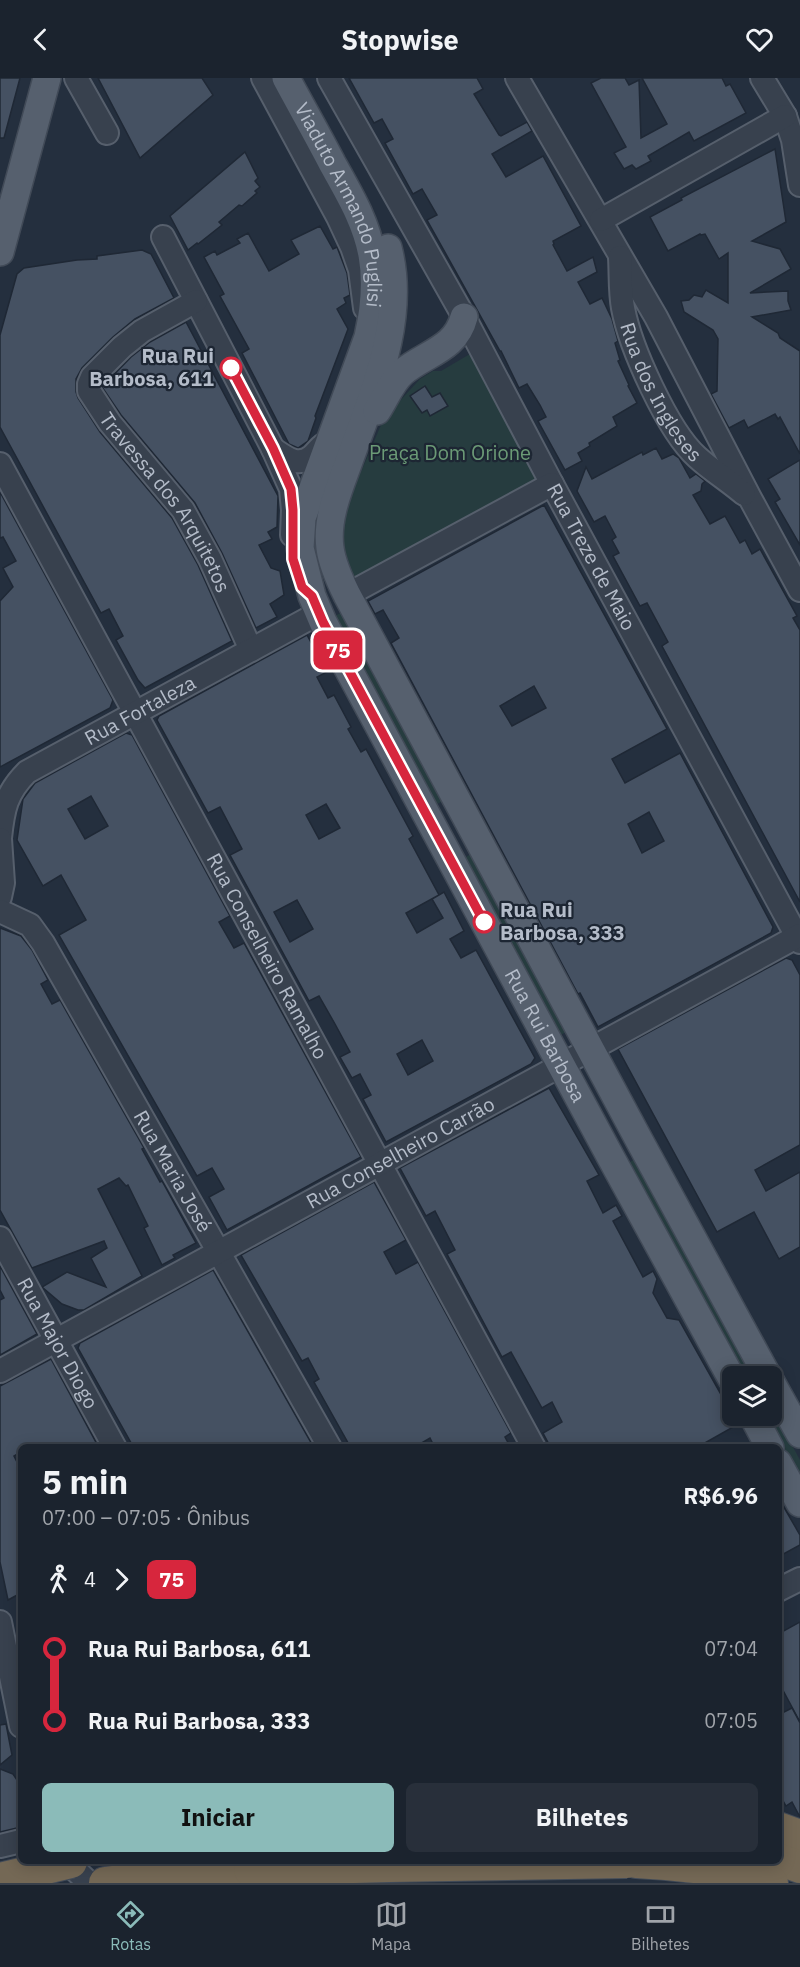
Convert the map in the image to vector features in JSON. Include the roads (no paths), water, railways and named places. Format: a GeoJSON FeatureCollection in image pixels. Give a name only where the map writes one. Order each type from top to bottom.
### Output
{"type":"FeatureCollection","features":[{"type":"Feature","properties":{"kind":"highway"},"geometry":{"type":"LineString","coordinates":[[782,1829],[800,1836]]}},
{"type":"Feature","properties":{"kind":"highway"},"geometry":{"type":"LineString","coordinates":[[782,1860],[800,1867]]}},
{"type":"Feature","properties":{"kind":"highway"},"geometry":{"type":"LineString","coordinates":[[0,1879],[61,1864]]}},
{"type":"Feature","properties":{"kind":"highway"},"geometry":{"type":"LineString","coordinates":[[105,1883],[162,1875],[250,1870],[508,1864]]}},
{"type":"Feature","properties":{"kind":"highway"},"geometry":{"type":"LineString","coordinates":[[681,1864],[741,1874],[772,1883]]}},
{"type":"Feature","properties":{"kind":"highway"},"geometry":{"type":"LineString","coordinates":[[250,1870],[301,1883]]}},
{"type":"Feature","properties":{"kind":"main road"},"geometry":{"type":"LineString","coordinates":[[1,245],[47,78]]}},
{"type":"Feature","properties":{"kind":"main road","name":"Viaduto Armando Puglisi"},"geometry":{"type":"LineString","coordinates":[[286,78],[353,201],[366,230],[375,283],[374,308],[368,337]]}},
{"type":"Feature","properties":{"kind":"main road","name":"Viaduto Armando Puglisi"},"geometry":{"type":"LineString","coordinates":[[304,78],[375,211],[390,255],[395,293],[393,315],[384,354],[361,426]]}},
{"type":"Feature","properties":{"kind":"main road"},"geometry":{"type":"LineString","coordinates":[[347,595],[330,549],[329,524],[361,426],[375,414],[401,374],[453,340],[464,317]]}},
{"type":"Feature","properties":{"kind":"main road"},"geometry":{"type":"LineString","coordinates":[[315,605],[300,548],[302,518],[368,337]]}},
{"type":"Feature","properties":{"kind":"main road","name":"Rua Rui Barbosa"},"geometry":{"type":"LineString","coordinates":[[347,595],[762,1366]]}},
{"type":"Feature","properties":{"kind":"main road","name":"Rua Rui Barbosa"},"geometry":{"type":"LineString","coordinates":[[315,605],[561,1066],[725,1366]]}},
{"type":"Feature","properties":{"kind":"main road"},"geometry":{"type":"LineString","coordinates":[[432,824],[435,826],[447,820],[457,802]]}},
{"type":"Feature","properties":{"kind":"main road"},"geometry":{"type":"LineString","coordinates":[[448,854],[449,848],[458,841],[477,839]]}},
{"type":"Feature","properties":{"kind":"main road"},"geometry":{"type":"LineString","coordinates":[[610,1156],[639,1140]]}},
{"type":"Feature","properties":{"kind":"main road"},"geometry":{"type":"LineString","coordinates":[[782,1402],[800,1434]]}},
{"type":"Feature","properties":{"kind":"main road"},"geometry":{"type":"LineString","coordinates":[[758,1426],[768,1444]]}},
{"type":"Feature","properties":{"kind":"main road"},"geometry":{"type":"LineString","coordinates":[[782,1470],[800,1503]]}},
{"type":"Feature","properties":{"kind":"street"},"geometry":{"type":"LineString","coordinates":[[76,78],[107,133]]}},
{"type":"Feature","properties":{"kind":"street"},"geometry":{"type":"LineString","coordinates":[[263,78],[352,246],[360,270],[368,337]]}},
{"type":"Feature","properties":{"kind":"street","name":"Rua Treze de Maio"},"geometry":{"type":"LineString","coordinates":[[329,78],[464,317],[552,484],[799,938]]}},
{"type":"Feature","properties":{"kind":"street","name":"Rua dos Ingleses"},"geometry":{"type":"LineString","coordinates":[[517,78],[601,220],[620,257],[640,286],[800,590]]}},
{"type":"Feature","properties":{"kind":"street"},"geometry":{"type":"LineString","coordinates":[[762,78],[785,116],[793,140],[800,185]]}},
{"type":"Feature","properties":{"kind":"street"},"geometry":{"type":"LineString","coordinates":[[601,220],[785,116]]}},
{"type":"Feature","properties":{"kind":"street","name":"Rua Rui Barbosa"},"geometry":{"type":"LineString","coordinates":[[163,237],[273,448],[291,489],[293,559],[302,587],[315,605]]}},
{"type":"Feature","properties":{"kind":"street","name":"Rua dos Ingleses"},"geometry":{"type":"LineString","coordinates":[[620,257],[622,308],[640,358],[669,422],[695,456],[750,498]]}},
{"type":"Feature","properties":{"kind":"street","name":"Travessa dos Arquitetos"},"geometry":{"type":"LineString","coordinates":[[196,301],[142,331],[122,347],[92,377],[89,384],[90,391],[110,423],[183,510],[210,559],[251,650]]}},
{"type":"Feature","properties":{"kind":"street"},"geometry":{"type":"LineString","coordinates":[[273,448],[294,462],[312,456],[320,445],[330,441]]}},
{"type":"Feature","properties":{"kind":"street","name":"Rua Conselheiro Ramalho"},"geometry":{"type":"LineString","coordinates":[[0,464],[532,1444]]}},
{"type":"Feature","properties":{"kind":"street"},"geometry":{"type":"LineString","coordinates":[[347,595],[552,484]]}},
{"type":"Feature","properties":{"kind":"street","name":"Rua Fortaleza"},"geometry":{"type":"LineString","coordinates":[[0,897],[3,883],[0,838],[3,815],[15,783],[27,772],[251,650],[315,605]]}},
{"type":"Feature","properties":{"kind":"street","name":"Rua Maria José"},"geometry":{"type":"LineString","coordinates":[[0,911],[30,925],[43,943],[328,1444]]}},
{"type":"Feature","properties":{"kind":"street","name":"Rua Conselheiro Carrão"},"geometry":{"type":"LineString","coordinates":[[0,1371],[799,938]]}},
{"type":"Feature","properties":{"kind":"street","name":"Rua Major Diogo"},"geometry":{"type":"LineString","coordinates":[[0,1238],[113,1444]]}},
{"type":"Feature","properties":{"kind":"street"},"geometry":{"type":"LineString","coordinates":[[782,1588],[800,1579]]}},
{"type":"Feature","properties":{"kind":"street"},"geometry":{"type":"LineString","coordinates":[[0,1622],[18,1711]]}},
{"type":"Feature","properties":{"kind":"street"},"geometry":{"type":"LineString","coordinates":[[0,1846],[18,1842]]}},
{"type":"Feature","properties":{"kind":"street"},"geometry":{"type":"LineString","coordinates":[[71,1864],[89,1883]]}},
{"type":"Feature","properties":{"kind":"street"},"geometry":{"type":"LineString","coordinates":[[341,1864],[352,1883]]}},
{"type":"Feature","properties":{"kind":"place","name":"Rua Rui Barbosa, 611"},"geometry":{"type":"Point","coordinates":[231,368]}},
{"type":"Feature","properties":{"kind":"place","name":"Rua Rui Barbosa, 333"},"geometry":{"type":"Point","coordinates":[484,922]}},
{"type":"Feature","properties":{"kind":"park label","name":"Praça Dom Orione"},"geometry":{"type":"Point","coordinates":[450,453]}}]}
